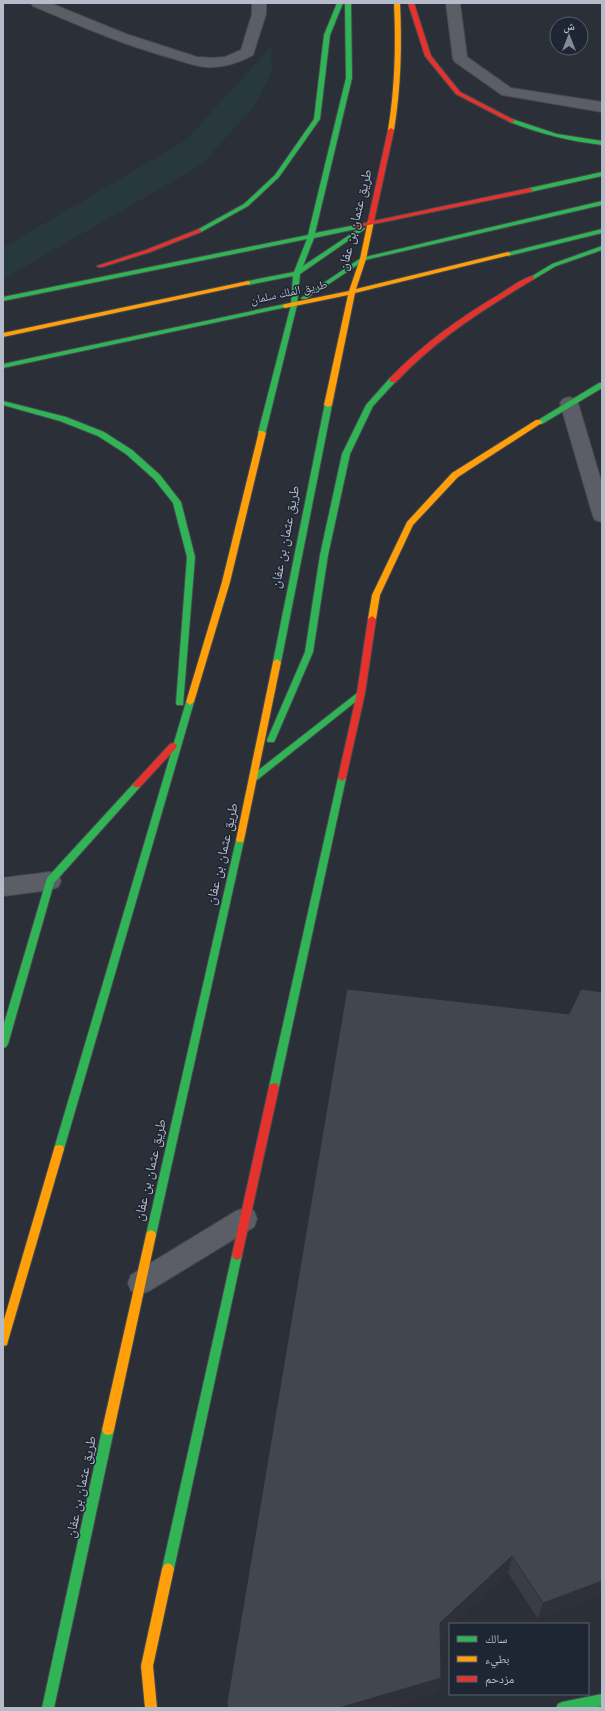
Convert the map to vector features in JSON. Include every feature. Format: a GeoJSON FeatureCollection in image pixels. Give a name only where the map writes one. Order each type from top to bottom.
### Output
{"type":"FeatureCollection","features":[{"type":"Feature","properties":{"kind":"street"},"geometry":{"type":"LineString","coordinates":[[38,3],[149,47],[201,62],[215,62],[240,57],[248,52],[259,14],[259,3]]}},
{"type":"Feature","properties":{"kind":"street"},"geometry":{"type":"LineString","coordinates":[[90,269],[148,252],[195,233],[246,205],[277,176],[318,119],[327,35],[340,3]]}},
{"type":"Feature","properties":{"kind":"street"},"geometry":{"type":"LineString","coordinates":[[3,1342],[178,741],[226,582],[294,305],[297,273],[311,236],[349,78],[348,3]]}},
{"type":"Feature","properties":{"kind":"street","name":"طريق عثمان بن عفان"},"geometry":{"type":"LineString","coordinates":[[48,1708],[140,1283],[254,778],[311,483],[352,292],[363,259],[372,222],[395,107],[399,53],[397,3]]}},
{"type":"Feature","properties":{"kind":"street"},"geometry":{"type":"LineString","coordinates":[[411,3],[428,56],[458,93],[486,109],[526,127],[582,141],[602,143]]}},
{"type":"Feature","properties":{"kind":"street"},"geometry":{"type":"LineString","coordinates":[[453,3],[460,59],[507,92],[602,107]]}},
{"type":"Feature","properties":{"kind":"street"},"geometry":{"type":"LineString","coordinates":[[3,298],[311,236],[602,174]]}},
{"type":"Feature","properties":{"kind":"street"},"geometry":{"type":"LineString","coordinates":[[294,305],[363,259],[602,203]]}},
{"type":"Feature","properties":{"kind":"street"},"geometry":{"type":"LineString","coordinates":[[3,335],[297,273],[372,222]]}},
{"type":"Feature","properties":{"kind":"street","name":"طريق الملك سلمان"},"geometry":{"type":"LineString","coordinates":[[3,366],[352,292],[602,231]]}},
{"type":"Feature","properties":{"kind":"street"},"geometry":{"type":"LineString","coordinates":[[254,778],[309,652],[324,555],[346,454],[370,405],[410,360],[474,312],[554,265],[602,248]]}},
{"type":"Feature","properties":{"kind":"street"},"geometry":{"type":"LineString","coordinates":[[3,298],[68,276]]}},
{"type":"Feature","properties":{"kind":"street"},"geometry":{"type":"LineString","coordinates":[[151,1708],[147,1666],[361,693],[376,595],[410,524],[455,475],[569,403],[602,385]]}},
{"type":"Feature","properties":{"kind":"street"},"geometry":{"type":"LineString","coordinates":[[3,403],[63,419],[101,434],[129,452],[157,477],[177,502],[191,557],[178,741],[50,881],[3,1044]]}},
{"type":"Feature","properties":{"kind":"street"},"geometry":{"type":"LineString","coordinates":[[569,403],[598,485],[602,516]]}},
{"type":"Feature","properties":{"kind":"street"},"geometry":{"type":"LineString","coordinates":[[254,778],[361,693]]}},
{"type":"Feature","properties":{"kind":"street"},"geometry":{"type":"LineString","coordinates":[[3,887],[50,881]]}},
{"type":"Feature","properties":{"kind":"street"},"geometry":{"type":"LineString","coordinates":[[562,1708],[602,1702]]}},
{"type":"Feature","properties":{"kind":"street"},"geometry":{"type":"LineString","coordinates":[[581,1708],[602,1702]]}},
{"type":"Feature","properties":{"kind":"street"},"geometry":{"type":"LineString","coordinates":[[594,1708],[602,1702]]}},
{"type":"Feature","properties":{"kind":"lane"},"geometry":{"type":"LineString","coordinates":[[140,1283],[245,1219]]}},
{"type":"Feature","properties":{"kind":"shaded area"},"geometry":{"type":"Polygon","coordinates":[[[271,47],[272,71],[256,104],[201,165],[3,279],[3,248],[186,140],[271,47]]]}},
{"type":"Feature","properties":{"kind":"building"},"geometry":{"type":"Polygon","coordinates":[[[347,989],[569,1014],[581,989],[602,992],[602,1581],[543,1603],[512,1556],[440,1623],[441,1678],[339,1708],[228,1708],[227,1703],[347,989]]]}},
{"type":"Feature","properties":{"kind":"traffic: fast"},"geometry":{"type":"LineString","coordinates":[[199,231],[246,205],[277,176],[317,119],[327,35],[340,3]]}},
{"type":"Feature","properties":{"kind":"traffic: fast"},"geometry":{"type":"LineString","coordinates":[[262,433],[294,305],[297,273],[311,237],[349,78],[348,3]]}},
{"type":"Feature","properties":{"kind":"traffic: fast"},"geometry":{"type":"LineString","coordinates":[[512,121],[556,135],[602,143]]}},
{"type":"Feature","properties":{"kind":"traffic: fast"},"geometry":{"type":"LineString","coordinates":[[530,190],[602,174]]}},
{"type":"Feature","properties":{"kind":"traffic: fast"},"geometry":{"type":"LineString","coordinates":[[304,298],[363,259],[602,203]]}},
{"type":"Feature","properties":{"kind":"traffic: fast"},"geometry":{"type":"LineString","coordinates":[[3,299],[356,227]]}},
{"type":"Feature","properties":{"kind":"traffic: fast"},"geometry":{"type":"LineString","coordinates":[[248,283],[297,273],[362,229]]}},
{"type":"Feature","properties":{"kind":"traffic: fast"},"geometry":{"type":"LineString","coordinates":[[508,254],[602,231]]}},
{"type":"Feature","properties":{"kind":"traffic: fast"},"geometry":{"type":"LineString","coordinates":[[532,278],[554,265],[602,248]]}},
{"type":"Feature","properties":{"kind":"traffic: fast"},"geometry":{"type":"LineString","coordinates":[[3,366],[285,306]]}},
{"type":"Feature","properties":{"kind":"traffic: fast"},"geometry":{"type":"LineString","coordinates":[[271,740],[309,652],[324,555],[346,454],[370,405],[393,380]]}},
{"type":"Feature","properties":{"kind":"traffic: fast"},"geometry":{"type":"LineString","coordinates":[[539,422],[602,385]]}},
{"type":"Feature","properties":{"kind":"traffic: fast"},"geometry":{"type":"LineString","coordinates":[[3,403],[63,419],[101,434],[129,452],[157,477],[177,502],[191,557],[180,703]]}},
{"type":"Feature","properties":{"kind":"traffic: fast"},"geometry":{"type":"LineString","coordinates":[[277,662],[328,405]]}},
{"type":"Feature","properties":{"kind":"traffic: fast"},"geometry":{"type":"LineString","coordinates":[[254,778],[361,693]]}},
{"type":"Feature","properties":{"kind":"traffic: fast"},"geometry":{"type":"LineString","coordinates":[[59,1149],[190,702]]}},
{"type":"Feature","properties":{"kind":"traffic: fast"},"geometry":{"type":"LineString","coordinates":[[274,1087],[342,778]]}},
{"type":"Feature","properties":{"kind":"traffic: fast"},"geometry":{"type":"LineString","coordinates":[[3,1044],[50,881],[137,785]]}},
{"type":"Feature","properties":{"kind":"traffic: fast"},"geometry":{"type":"LineString","coordinates":[[151,1235],[240,840]]}},
{"type":"Feature","properties":{"kind":"traffic: fast"},"geometry":{"type":"LineString","coordinates":[[168,1569],[237,1255]]}},
{"type":"Feature","properties":{"kind":"traffic: fast"},"geometry":{"type":"LineString","coordinates":[[48,1708],[108,1430]]}},
{"type":"Feature","properties":{"kind":"traffic: fast"},"geometry":{"type":"LineString","coordinates":[[562,1708],[602,1700]]}},
{"type":"Feature","properties":{"kind":"traffic: slow"},"geometry":{"type":"LineString","coordinates":[[391,130],[396,98],[398,66],[397,3]]}},
{"type":"Feature","properties":{"kind":"traffic: slow"},"geometry":{"type":"LineString","coordinates":[[328,405],[352,292],[363,259],[371,221]]}},
{"type":"Feature","properties":{"kind":"traffic: slow"},"geometry":{"type":"LineString","coordinates":[[285,306],[352,292],[508,254]]}},
{"type":"Feature","properties":{"kind":"traffic: slow"},"geometry":{"type":"LineString","coordinates":[[3,335],[248,283]]}},
{"type":"Feature","properties":{"kind":"traffic: slow"},"geometry":{"type":"LineString","coordinates":[[372,619],[376,595],[410,524],[455,475],[539,422]]}},
{"type":"Feature","properties":{"kind":"traffic: slow"},"geometry":{"type":"LineString","coordinates":[[190,702],[226,582],[262,433]]}},
{"type":"Feature","properties":{"kind":"traffic: slow"},"geometry":{"type":"LineString","coordinates":[[240,840],[277,662]]}},
{"type":"Feature","properties":{"kind":"traffic: slow"},"geometry":{"type":"LineString","coordinates":[[3,1341],[59,1149]]}},
{"type":"Feature","properties":{"kind":"traffic: slow"},"geometry":{"type":"LineString","coordinates":[[108,1430],[151,1235]]}},
{"type":"Feature","properties":{"kind":"traffic: slow"},"geometry":{"type":"LineString","coordinates":[[151,1708],[147,1666],[168,1569]]}},
{"type":"Feature","properties":{"kind":"traffic: jam"},"geometry":{"type":"LineString","coordinates":[[411,3],[428,56],[458,93],[512,121]]}},
{"type":"Feature","properties":{"kind":"traffic: jam"},"geometry":{"type":"LineString","coordinates":[[371,221],[391,130]]}},
{"type":"Feature","properties":{"kind":"traffic: jam"},"geometry":{"type":"LineString","coordinates":[[356,227],[530,190]]}},
{"type":"Feature","properties":{"kind":"traffic: jam"},"geometry":{"type":"LineString","coordinates":[[100,266],[148,251],[199,231]]}},
{"type":"Feature","properties":{"kind":"traffic: jam"},"geometry":{"type":"LineString","coordinates":[[393,380],[408,364],[440,336],[476,311],[532,278]]}},
{"type":"Feature","properties":{"kind":"traffic: jam"},"geometry":{"type":"LineString","coordinates":[[342,778],[361,693],[372,619]]}},
{"type":"Feature","properties":{"kind":"traffic: jam"},"geometry":{"type":"LineString","coordinates":[[137,785],[173,746]]}},
{"type":"Feature","properties":{"kind":"traffic: jam"},"geometry":{"type":"LineString","coordinates":[[237,1255],[274,1087]]}}]}
